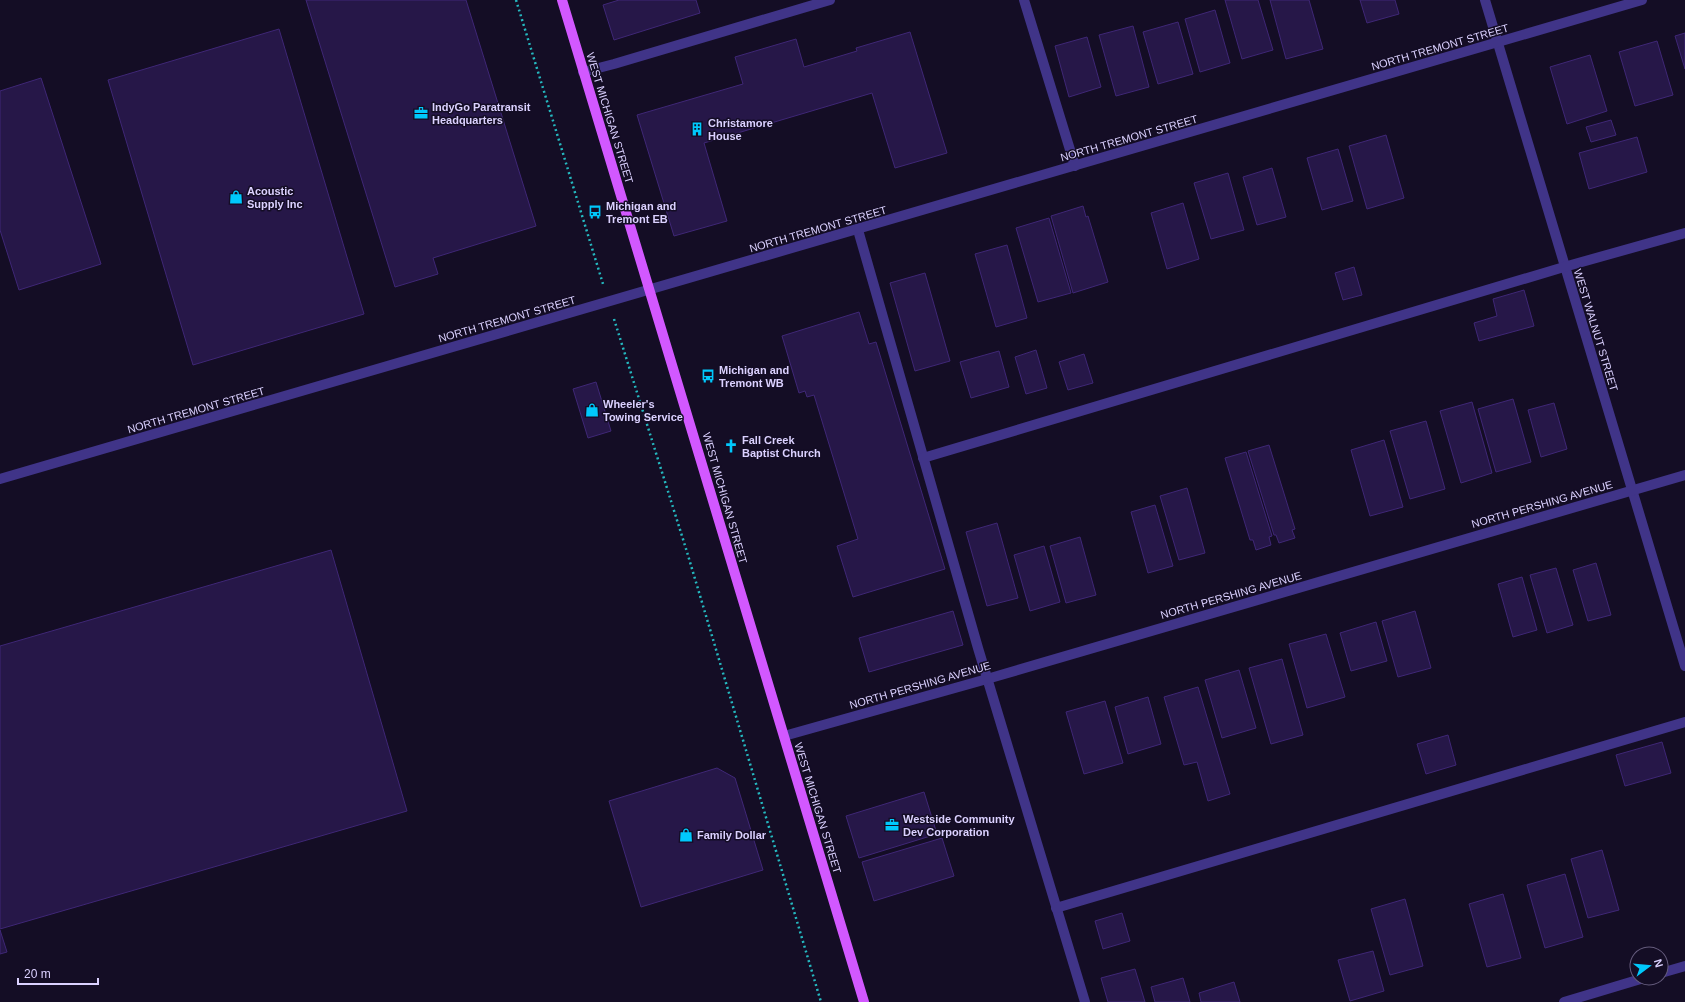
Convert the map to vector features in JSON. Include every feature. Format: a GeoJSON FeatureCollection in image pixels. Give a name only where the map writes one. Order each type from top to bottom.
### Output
{"type":"FeatureCollection","features":[{"type":"Feature","properties":{"kind":"main road","name":"WEST MICHIGAN STREET"},"geometry":{"type":"LineString","coordinates":[[562,0],[864,1002]]}},
{"type":"Feature","properties":{"kind":"street"},"geometry":{"type":"LineString","coordinates":[[583,72],[830,0]]}},
{"type":"Feature","properties":{"kind":"street"},"geometry":{"type":"LineString","coordinates":[[1024,0],[1075,166]]}},
{"type":"Feature","properties":{"kind":"street","name":"WEST WALNUT STREET"},"geometry":{"type":"LineString","coordinates":[[1485,0],[1685,666]]}},
{"type":"Feature","properties":{"kind":"street","name":"NORTH TREMONT STREET"},"geometry":{"type":"LineString","coordinates":[[0,479],[858,230],[1642,0]]}},
{"type":"Feature","properties":{"kind":"street"},"geometry":{"type":"LineString","coordinates":[[858,230],[987,678],[1085,1002]]}},
{"type":"Feature","properties":{"kind":"street"},"geometry":{"type":"LineString","coordinates":[[923,458],[1564,267],[1685,233]]}},
{"type":"Feature","properties":{"kind":"street","name":"NORTH PERSHING AVENUE"},"geometry":{"type":"LineString","coordinates":[[784,736],[1685,475]]}},
{"type":"Feature","properties":{"kind":"street"},"geometry":{"type":"LineString","coordinates":[[1056,908],[1685,722]]}},
{"type":"Feature","properties":{"kind":"street"},"geometry":{"type":"LineString","coordinates":[[1669,971],[1685,966]]}},
{"type":"Feature","properties":{"kind":"street"},"geometry":{"type":"LineString","coordinates":[[1564,1002],[1629,982]]}},
{"type":"Feature","properties":{"kind":"path"},"geometry":{"type":"LineString","coordinates":[[516,0],[600,276]]}},
{"type":"Feature","properties":{"kind":"path"},"geometry":{"type":"LineString","coordinates":[[616,324],[687,552],[821,1002]]}},
{"type":"Feature","properties":{"kind":"building","name":"IndyGo Paratransit Headquarters"},"geometry":{"type":"Polygon","coordinates":[[[306,0],[466,0],[536,226],[433,258],[438,274],[395,287],[306,0]]]}},
{"type":"Feature","properties":{"kind":"building"},"geometry":{"type":"Polygon","coordinates":[[[619,0],[696,0],[700,13],[614,40],[603,5],[619,0]]]}},
{"type":"Feature","properties":{"kind":"building"},"geometry":{"type":"Polygon","coordinates":[[[1225,0],[1258,0],[1273,50],[1242,59],[1225,0]]]}},
{"type":"Feature","properties":{"kind":"building"},"geometry":{"type":"Polygon","coordinates":[[[1270,0],[1309,0],[1323,49],[1286,59],[1270,0]]]}},
{"type":"Feature","properties":{"kind":"building"},"geometry":{"type":"Polygon","coordinates":[[[1360,0],[1395,0],[1399,14],[1367,23],[1360,0]]]}},
{"type":"Feature","properties":{"kind":"building"},"geometry":{"type":"Polygon","coordinates":[[[1215,10],[1230,63],[1200,72],[1185,19],[1215,10]]]}},
{"type":"Feature","properties":{"kind":"building"},"geometry":{"type":"Polygon","coordinates":[[[1178,22],[1193,74],[1158,84],[1143,32],[1178,22]]]}},
{"type":"Feature","properties":{"kind":"building"},"geometry":{"type":"Polygon","coordinates":[[[1133,26],[1149,87],[1116,96],[1099,35],[1133,26]]]}},
{"type":"Feature","properties":{"kind":"building","name":"Acoustic Supply Inc"},"geometry":{"type":"Polygon","coordinates":[[[279,29],[364,314],[193,365],[108,80],[279,29]]]}},
{"type":"Feature","properties":{"kind":"building","name":"Christamore House"},"geometry":{"type":"Polygon","coordinates":[[[910,32],[947,153],[895,168],[872,93],[704,143],[727,221],[674,236],[637,115],[743,84],[735,57],[796,39],[804,67],[857,51],[856,48],[910,32]]]}},
{"type":"Feature","properties":{"kind":"building"},"geometry":{"type":"Polygon","coordinates":[[[1685,33],[1685,69],[1675,36],[1685,33]]]}},
{"type":"Feature","properties":{"kind":"building"},"geometry":{"type":"Polygon","coordinates":[[[1087,37],[1101,87],[1069,97],[1055,46],[1087,37]]]}},
{"type":"Feature","properties":{"kind":"building"},"geometry":{"type":"Polygon","coordinates":[[[1657,41],[1673,95],[1635,106],[1619,52],[1657,41]]]}},
{"type":"Feature","properties":{"kind":"building"},"geometry":{"type":"Polygon","coordinates":[[[1590,55],[1607,111],[1567,124],[1550,67],[1590,55]]]}},
{"type":"Feature","properties":{"kind":"building"},"geometry":{"type":"Polygon","coordinates":[[[41,78],[101,264],[19,290],[0,230],[0,91],[41,78]]]}},
{"type":"Feature","properties":{"kind":"building"},"geometry":{"type":"Polygon","coordinates":[[[1611,120],[1616,135],[1591,142],[1586,127],[1611,120]]]}},
{"type":"Feature","properties":{"kind":"building"},"geometry":{"type":"Polygon","coordinates":[[[1386,135],[1404,198],[1367,209],[1349,146],[1386,135]]]}},
{"type":"Feature","properties":{"kind":"building"},"geometry":{"type":"Polygon","coordinates":[[[1637,137],[1647,172],[1589,189],[1579,153],[1637,137]]]}},
{"type":"Feature","properties":{"kind":"building"},"geometry":{"type":"Polygon","coordinates":[[[1338,149],[1353,201],[1322,210],[1307,158],[1338,149]]]}},
{"type":"Feature","properties":{"kind":"building"},"geometry":{"type":"Polygon","coordinates":[[[1272,168],[1286,217],[1257,225],[1243,177],[1272,168]]]}},
{"type":"Feature","properties":{"kind":"building"},"geometry":{"type":"Polygon","coordinates":[[[1228,173],[1244,230],[1211,239],[1194,183],[1228,173]]]}},
{"type":"Feature","properties":{"kind":"building"},"geometry":{"type":"Polygon","coordinates":[[[1183,203],[1199,259],[1167,269],[1151,213],[1183,203]]]}},
{"type":"Feature","properties":{"kind":"building"},"geometry":{"type":"Polygon","coordinates":[[[1083,206],[1086,217],[1088,216],[1108,282],[1073,293],[1051,216],[1083,206]]]}},
{"type":"Feature","properties":{"kind":"building"},"geometry":{"type":"Polygon","coordinates":[[[1049,218],[1071,293],[1038,302],[1016,228],[1049,218]]]}},
{"type":"Feature","properties":{"kind":"building"},"geometry":{"type":"Polygon","coordinates":[[[1007,245],[1027,318],[996,327],[975,254],[1007,245]]]}},
{"type":"Feature","properties":{"kind":"building"},"geometry":{"type":"Polygon","coordinates":[[[1354,267],[1362,295],[1343,300],[1335,273],[1354,267]]]}},
{"type":"Feature","properties":{"kind":"building"},"geometry":{"type":"Polygon","coordinates":[[[925,273],[950,361],[915,371],[890,283],[925,273]]]}},
{"type":"Feature","properties":{"kind":"building"},"geometry":{"type":"Polygon","coordinates":[[[1524,290],[1534,326],[1479,341],[1474,323],[1497,316],[1493,299],[1524,290]]]}},
{"type":"Feature","properties":{"kind":"building"},"geometry":{"type":"Polygon","coordinates":[[[859,312],[869,344],[876,342],[945,569],[853,597],[837,546],[858,539],[814,395],[807,397],[805,391],[799,393],[782,336],[859,312]]]}},
{"type":"Feature","properties":{"kind":"building"},"geometry":{"type":"Polygon","coordinates":[[[1036,350],[1047,388],[1026,394],[1015,357],[1036,350]]]}},
{"type":"Feature","properties":{"kind":"building"},"geometry":{"type":"Polygon","coordinates":[[[999,351],[1009,387],[971,398],[960,362],[999,351]]]}},
{"type":"Feature","properties":{"kind":"building"},"geometry":{"type":"Polygon","coordinates":[[[1084,354],[1093,383],[1068,390],[1059,362],[1084,354]]]}},
{"type":"Feature","properties":{"kind":"building","name":"Wheeler's Towing Service"},"geometry":{"type":"Polygon","coordinates":[[[596,382],[611,431],[588,438],[573,389],[596,382]]]}},
{"type":"Feature","properties":{"kind":"building"},"geometry":{"type":"Polygon","coordinates":[[[1513,399],[1531,462],[1496,472],[1478,409],[1513,399]]]}},
{"type":"Feature","properties":{"kind":"building"},"geometry":{"type":"Polygon","coordinates":[[[1472,402],[1492,473],[1461,483],[1440,411],[1472,402]]]}},
{"type":"Feature","properties":{"kind":"building"},"geometry":{"type":"Polygon","coordinates":[[[1554,403],[1567,449],[1541,457],[1528,410],[1554,403]]]}},
{"type":"Feature","properties":{"kind":"building"},"geometry":{"type":"Polygon","coordinates":[[[1426,421],[1445,489],[1410,499],[1390,431],[1426,421]]]}},
{"type":"Feature","properties":{"kind":"building"},"geometry":{"type":"Polygon","coordinates":[[[1384,440],[1403,507],[1370,516],[1351,450],[1384,440]]]}},
{"type":"Feature","properties":{"kind":"building"},"geometry":{"type":"Polygon","coordinates":[[[1269,445],[1295,529],[1292,530],[1295,538],[1279,543],[1276,535],[1274,535],[1248,451],[1269,445]]]}},
{"type":"Feature","properties":{"kind":"building"},"geometry":{"type":"Polygon","coordinates":[[[1246,452],[1272,536],[1269,537],[1271,545],[1256,550],[1253,540],[1250,540],[1225,458],[1246,452]]]}},
{"type":"Feature","properties":{"kind":"building"},"geometry":{"type":"Polygon","coordinates":[[[1187,488],[1205,553],[1179,560],[1160,496],[1187,488]]]}},
{"type":"Feature","properties":{"kind":"building"},"geometry":{"type":"Polygon","coordinates":[[[1155,505],[1173,566],[1148,573],[1131,512],[1155,505]]]}},
{"type":"Feature","properties":{"kind":"building"},"geometry":{"type":"Polygon","coordinates":[[[997,523],[1018,598],[987,606],[966,532],[997,523]]]}},
{"type":"Feature","properties":{"kind":"building"},"geometry":{"type":"Polygon","coordinates":[[[1080,537],[1096,595],[1066,603],[1050,546],[1080,537]]]}},
{"type":"Feature","properties":{"kind":"building"},"geometry":{"type":"Polygon","coordinates":[[[1044,546],[1060,602],[1030,611],[1014,555],[1044,546]]]}},
{"type":"Feature","properties":{"kind":"building"},"geometry":{"type":"Polygon","coordinates":[[[331,550],[407,811],[0,929],[0,646],[331,550]]]}},
{"type":"Feature","properties":{"kind":"building"},"geometry":{"type":"Polygon","coordinates":[[[1596,563],[1611,615],[1588,621],[1573,570],[1596,563]]]}},
{"type":"Feature","properties":{"kind":"building"},"geometry":{"type":"Polygon","coordinates":[[[1556,568],[1573,625],[1547,633],[1530,575],[1556,568]]]}},
{"type":"Feature","properties":{"kind":"building"},"geometry":{"type":"Polygon","coordinates":[[[1522,577],[1537,630],[1513,637],[1498,584],[1522,577]]]}},
{"type":"Feature","properties":{"kind":"building"},"geometry":{"type":"Polygon","coordinates":[[[953,611],[963,645],[869,672],[859,638],[953,611]]]}},
{"type":"Feature","properties":{"kind":"building"},"geometry":{"type":"Polygon","coordinates":[[[1415,611],[1431,668],[1398,677],[1382,621],[1415,611]]]}},
{"type":"Feature","properties":{"kind":"building"},"geometry":{"type":"Polygon","coordinates":[[[1376,622],[1387,661],[1351,671],[1340,633],[1376,622]]]}},
{"type":"Feature","properties":{"kind":"building"},"geometry":{"type":"Polygon","coordinates":[[[1326,634],[1345,697],[1307,708],[1289,644],[1326,634]]]}},
{"type":"Feature","properties":{"kind":"building"},"geometry":{"type":"Polygon","coordinates":[[[1282,659],[1303,735],[1271,744],[1249,668],[1282,659]]]}},
{"type":"Feature","properties":{"kind":"building"},"geometry":{"type":"Polygon","coordinates":[[[1239,670],[1256,728],[1222,738],[1205,680],[1239,670]]]}},
{"type":"Feature","properties":{"kind":"building"},"geometry":{"type":"Polygon","coordinates":[[[1198,687],[1230,794],[1208,801],[1197,762],[1184,765],[1164,697],[1198,687]]]}},
{"type":"Feature","properties":{"kind":"building"},"geometry":{"type":"Polygon","coordinates":[[[1148,697],[1161,744],[1128,754],[1115,707],[1148,697]]]}},
{"type":"Feature","properties":{"kind":"building"},"geometry":{"type":"Polygon","coordinates":[[[1105,701],[1123,763],[1084,774],[1066,712],[1105,701]]]}},
{"type":"Feature","properties":{"kind":"building"},"geometry":{"type":"Polygon","coordinates":[[[1448,735],[1456,765],[1426,774],[1417,744],[1448,735]]]}},
{"type":"Feature","properties":{"kind":"building"},"geometry":{"type":"Polygon","coordinates":[[[1662,742],[1671,773],[1625,786],[1616,755],[1662,742]]]}},
{"type":"Feature","properties":{"kind":"building","name":"Family Dollar"},"geometry":{"type":"Polygon","coordinates":[[[717,768],[735,778],[763,870],[641,907],[609,801],[717,768]]]}},
{"type":"Feature","properties":{"kind":"building","name":"Westside Community Dev Corporation"},"geometry":{"type":"Polygon","coordinates":[[[924,792],[937,834],[859,858],[846,816],[924,792]]]}},
{"type":"Feature","properties":{"kind":"building"},"geometry":{"type":"Polygon","coordinates":[[[942,838],[954,876],[874,901],[862,862],[942,838]]]}},
{"type":"Feature","properties":{"kind":"building"},"geometry":{"type":"Polygon","coordinates":[[[1602,850],[1619,910],[1588,918],[1571,859],[1602,850]]]}},
{"type":"Feature","properties":{"kind":"building"},"geometry":{"type":"Polygon","coordinates":[[[1565,874],[1583,937],[1545,948],[1527,885],[1565,874]]]}},
{"type":"Feature","properties":{"kind":"building"},"geometry":{"type":"Polygon","coordinates":[[[1503,894],[1521,958],[1487,967],[1469,904],[1503,894]]]}},
{"type":"Feature","properties":{"kind":"building"},"geometry":{"type":"Polygon","coordinates":[[[1405,899],[1423,966],[1390,975],[1371,909],[1405,899]]]}},
{"type":"Feature","properties":{"kind":"building"},"geometry":{"type":"Polygon","coordinates":[[[1122,913],[1130,941],[1103,949],[1095,921],[1122,913]]]}},
{"type":"Feature","properties":{"kind":"building"},"geometry":{"type":"Polygon","coordinates":[[[0,930],[7,952],[0,954],[0,930]]]}},
{"type":"Feature","properties":{"kind":"building"},"geometry":{"type":"Polygon","coordinates":[[[1373,951],[1384,991],[1350,1001],[1338,960],[1373,951]]]}},
{"type":"Feature","properties":{"kind":"building"},"geometry":{"type":"Polygon","coordinates":[[[1135,969],[1145,1002],[1108,1002],[1101,978],[1135,969]]]}},
{"type":"Feature","properties":{"kind":"building"},"geometry":{"type":"Polygon","coordinates":[[[1183,978],[1190,1002],[1155,1002],[1151,987],[1183,978]]]}},
{"type":"Feature","properties":{"kind":"building"},"geometry":{"type":"Polygon","coordinates":[[[1234,982],[1240,1002],[1201,1002],[1199,993],[1234,982]]]}},
{"type":"Feature","properties":{"kind":"place","name":"IndyGo Paratransit Headquarters"},"geometry":{"type":"Point","coordinates":[421,113]}},
{"type":"Feature","properties":{"kind":"place","name":"Christamore House"},"geometry":{"type":"Point","coordinates":[697,129]}},
{"type":"Feature","properties":{"kind":"place","name":"Acoustic Supply Inc"},"geometry":{"type":"Point","coordinates":[236,197]}},
{"type":"Feature","properties":{"kind":"place","name":"Michigan and Tremont EB"},"geometry":{"type":"Point","coordinates":[595,212]}},
{"type":"Feature","properties":{"kind":"place","name":"Michigan and Tremont WB"},"geometry":{"type":"Point","coordinates":[708,376]}},
{"type":"Feature","properties":{"kind":"place","name":"Wheeler's Towing Service"},"geometry":{"type":"Point","coordinates":[592,410]}},
{"type":"Feature","properties":{"kind":"place","name":"Fall Creek Baptist Church"},"geometry":{"type":"Point","coordinates":[731,446]}},
{"type":"Feature","properties":{"kind":"place","name":"Westside Community Dev Corporation"},"geometry":{"type":"Point","coordinates":[892,825]}},
{"type":"Feature","properties":{"kind":"place","name":"Family Dollar"},"geometry":{"type":"Point","coordinates":[686,835]}}]}
